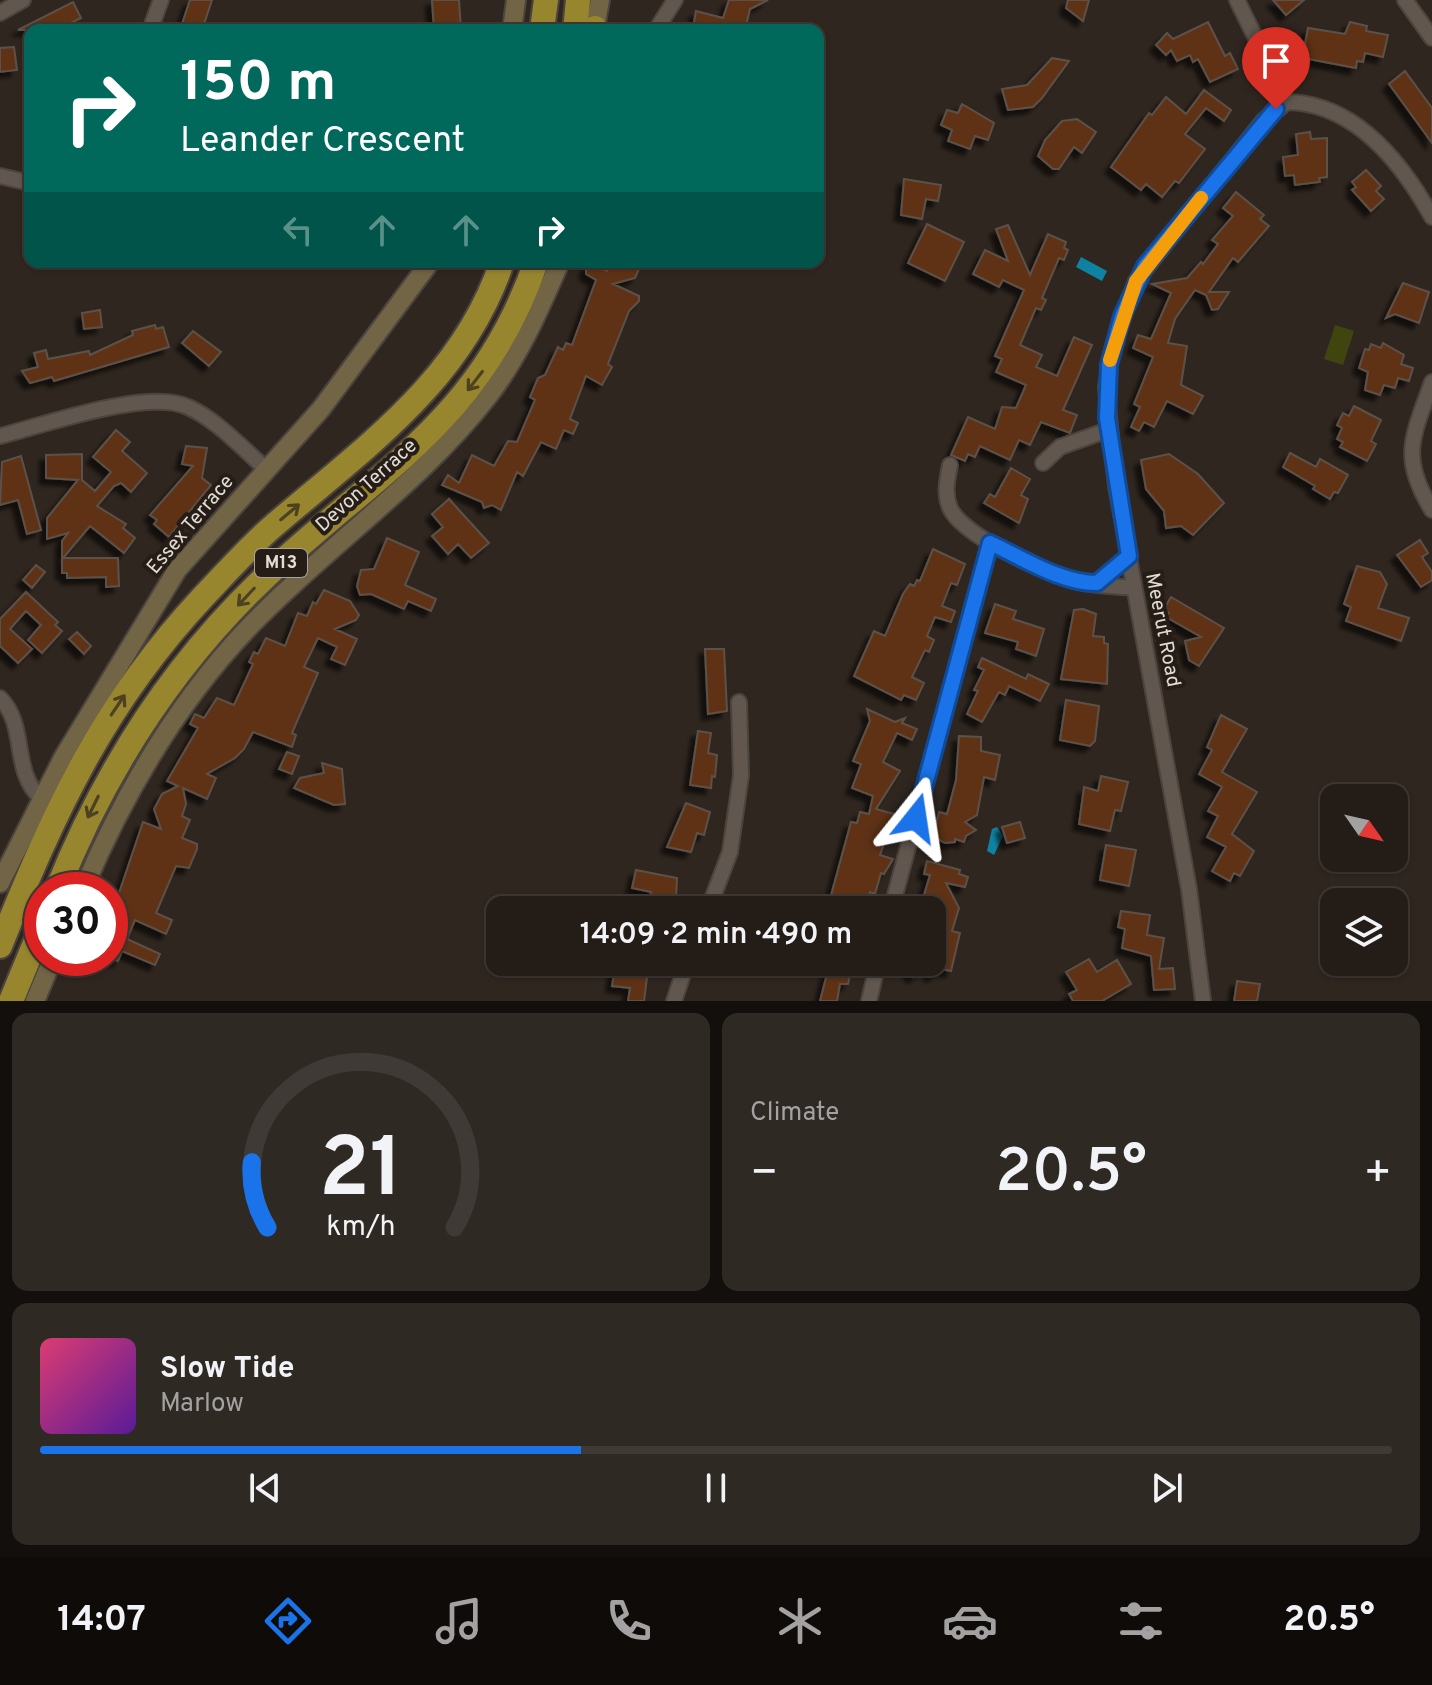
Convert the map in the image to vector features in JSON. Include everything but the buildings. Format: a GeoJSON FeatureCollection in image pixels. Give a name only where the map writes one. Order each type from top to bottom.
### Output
{"type":"FeatureCollection","features":[{"type":"Feature","properties":{"kind":"highway"},"geometry":{"type":"LineString","coordinates":[[543,24],[546,0]]}},
{"type":"Feature","properties":{"kind":"highway"},"geometry":{"type":"LineString","coordinates":[[578,0],[588,24]]}},
{"type":"Feature","properties":{"kind":"highway","name":"M13"},"geometry":{"type":"LineString","coordinates":[[0,946],[70,783],[140,672],[201,599],[269,530],[396,424],[429,389],[470,333],[499,268]]}},
{"type":"Feature","properties":{"kind":"highway","name":"M13"},"geometry":{"type":"LineString","coordinates":[[65,872],[113,771],[190,660],[257,585],[423,442],[472,385],[496,351],[533,268]]}},
{"type":"Feature","properties":{"kind":"highway"},"geometry":{"type":"LineString","coordinates":[[496,351],[520,315],[542,268]]}},
{"type":"Feature","properties":{"kind":"highway"},"geometry":{"type":"LineString","coordinates":[[11,1001],[24,970]]}},
{"type":"Feature","properties":{"kind":"street"},"geometry":{"type":"LineString","coordinates":[[0,13],[23,0]]}},
{"type":"Feature","properties":{"kind":"street"},"geometry":{"type":"LineString","coordinates":[[152,24],[161,0]]}},
{"type":"Feature","properties":{"kind":"street"},"geometry":{"type":"LineString","coordinates":[[513,24],[516,0]]}},
{"type":"Feature","properties":{"kind":"street"},"geometry":{"type":"LineString","coordinates":[[593,24],[600,0]]}},
{"type":"Feature","properties":{"kind":"street"},"geometry":{"type":"LineString","coordinates":[[660,24],[675,0]]}},
{"type":"Feature","properties":{"kind":"street"},"geometry":{"type":"LineString","coordinates":[[1237,0],[1287,102],[1304,104],[1341,117],[1375,139],[1403,169],[1432,217]]}},
{"type":"Feature","properties":{"kind":"street"},"geometry":{"type":"LineString","coordinates":[[1405,0],[1432,38]]}},
{"type":"Feature","properties":{"kind":"street","name":"Meerut Road"},"geometry":{"type":"LineString","coordinates":[[1200,999],[1189,889],[1134,588],[1108,430],[1106,387],[1109,365],[1136,281],[1253,134],[1287,102]]}},
{"type":"Feature","properties":{"kind":"street"},"geometry":{"type":"LineString","coordinates":[[0,176],[24,182]]}},
{"type":"Feature","properties":{"kind":"street","name":"Essex Terrace"},"geometry":{"type":"LineString","coordinates":[[0,883],[41,798],[177,570],[347,376],[426,268]]}},
{"type":"Feature","properties":{"kind":"street","name":"Devon Terrace"},"geometry":{"type":"LineString","coordinates":[[91,872],[111,824],[191,694],[248,628],[304,571],[415,476],[459,432],[516,355],[557,268]]}},
{"type":"Feature","properties":{"kind":"street"},"geometry":{"type":"LineString","coordinates":[[1432,382],[1412,440],[1411,467],[1432,510]]}},
{"type":"Feature","properties":{"kind":"street"},"geometry":{"type":"LineString","coordinates":[[0,436],[131,404],[166,401],[189,407],[208,418],[266,469]]}},
{"type":"Feature","properties":{"kind":"street"},"geometry":{"type":"LineString","coordinates":[[1043,463],[1060,447],[1108,430]]}},
{"type":"Feature","properties":{"kind":"street"},"geometry":{"type":"LineString","coordinates":[[950,465],[945,491],[951,511],[962,526],[990,543],[1068,578],[1134,588]]}},
{"type":"Feature","properties":{"kind":"street"},"geometry":{"type":"LineString","coordinates":[[895,896],[990,543]]}},
{"type":"Feature","properties":{"kind":"street"},"geometry":{"type":"LineString","coordinates":[[1097,583],[1129,556]]}},
{"type":"Feature","properties":{"kind":"street"},"geometry":{"type":"LineString","coordinates":[[0,698],[14,717],[25,777],[41,798]]}},
{"type":"Feature","properties":{"kind":"street"},"geometry":{"type":"LineString","coordinates":[[713,896],[730,852],[741,775],[739,702]]}},
{"type":"Feature","properties":{"kind":"street"},"geometry":{"type":"LineString","coordinates":[[35,1001],[45,976]]}},
{"type":"Feature","properties":{"kind":"street"},"geometry":{"type":"LineString","coordinates":[[674,1001],[682,976]]}},
{"type":"Feature","properties":{"kind":"street"},"geometry":{"type":"LineString","coordinates":[[869,1001],[875,976]]}},
{"type":"Feature","properties":{"kind":"green space"},"geometry":{"type":"Polygon","coordinates":[[[1335,325],[1354,331],[1343,365],[1324,359],[1335,325]]]}},
{"type":"Feature","properties":{"kind":"water"},"geometry":{"type":"Polygon","coordinates":[[[1081,257],[1107,271],[1102,281],[1076,267],[1081,257]]]}},
{"type":"Feature","properties":{"kind":"water"},"geometry":{"type":"Polygon","coordinates":[[[997,827],[1003,836],[994,855],[987,851],[992,829],[997,827]]]}},
{"type":"Feature","properties":{"kind":"slow traffic"},"geometry":{"type":"LineString","coordinates":[[1110,360],[1136,281],[1201,198]]}},
{"type":"Feature","properties":{"kind":"route"},"geometry":{"type":"LineString","coordinates":[[916,818],[990,543],[1068,578],[1089,583],[1097,583],[1108,576],[1129,556],[1116,486],[1106,387],[1122,316],[1145,266],[1276,109]]}}]}
